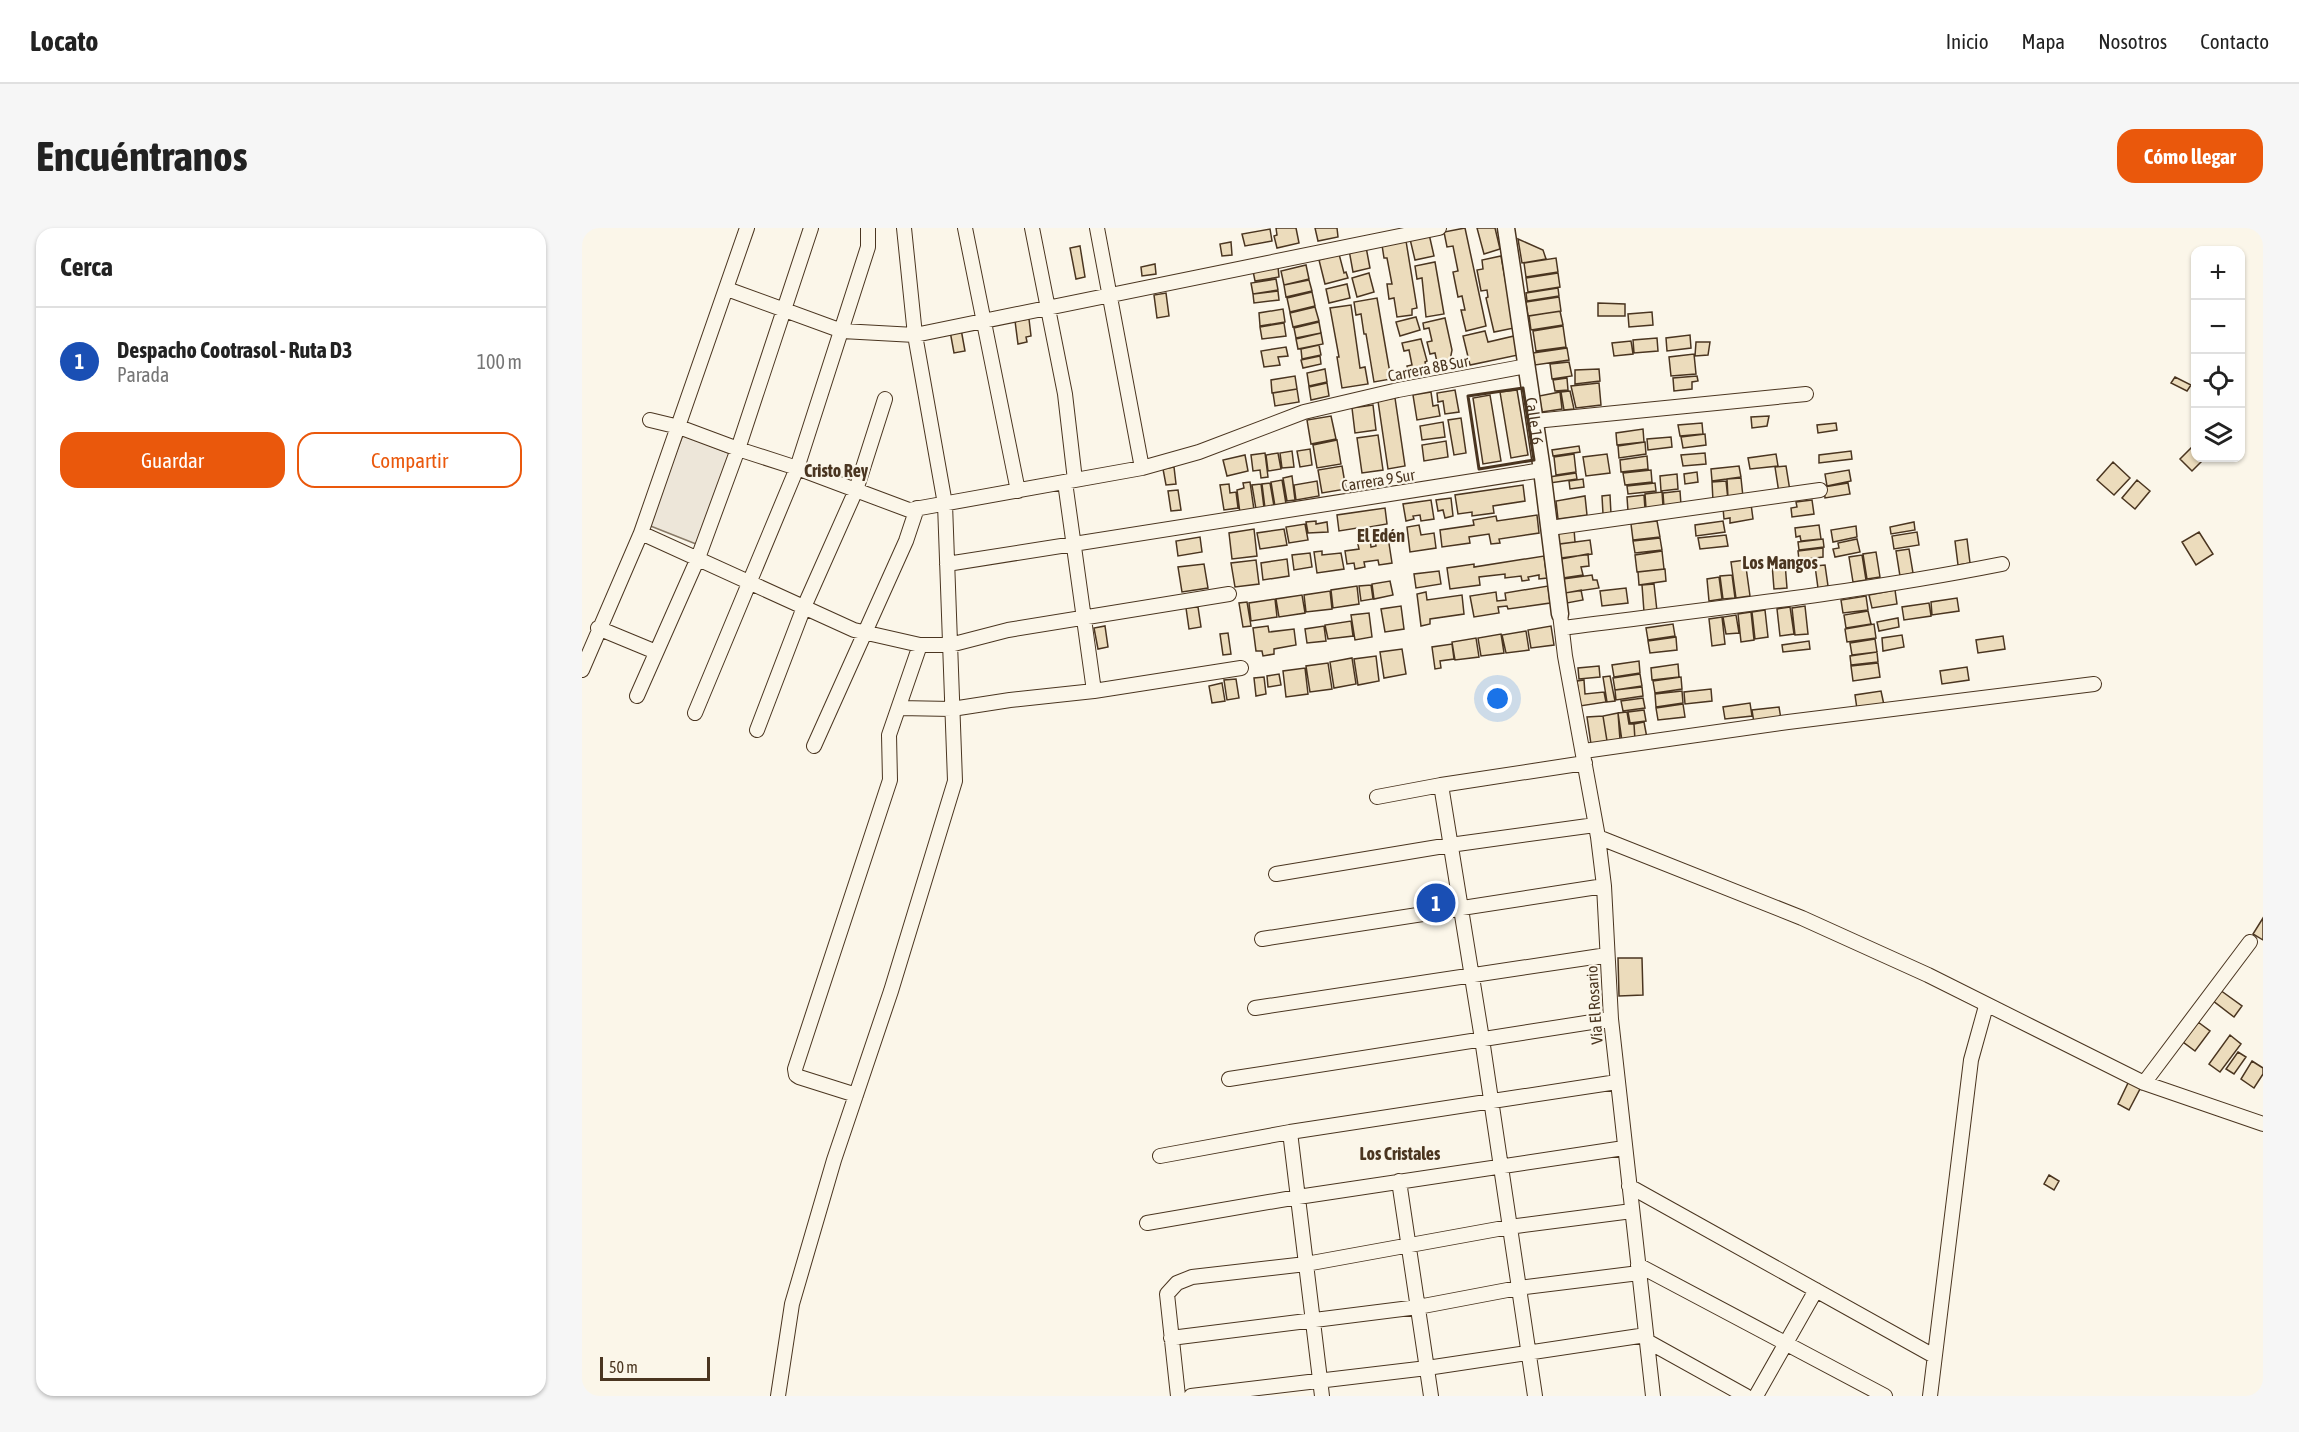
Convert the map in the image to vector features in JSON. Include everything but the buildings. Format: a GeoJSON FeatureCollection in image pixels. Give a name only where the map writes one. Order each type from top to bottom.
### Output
{"type":"FeatureCollection","features":[{"type":"Feature","properties":{"kind":"street"},"geometry":{"type":"LineString","coordinates":[[582,670],[598,628],[641,533],[747,228]]}},
{"type":"Feature","properties":{"kind":"street"},"geometry":{"type":"LineString","coordinates":[[637,696],[698,558],[738,450],[811,228]]}},
{"type":"Feature","properties":{"kind":"street"},"geometry":{"type":"LineString","coordinates":[[695,713],[797,468],[867,247],[868,228]]}},
{"type":"Feature","properties":{"kind":"street"},"geometry":{"type":"LineString","coordinates":[[778,1396],[792,1304],[834,1160],[891,991],[955,781],[945,504],[915,335],[904,228]]}},
{"type":"Feature","properties":{"kind":"street"},"geometry":{"type":"LineString","coordinates":[[965,228],[1018,491]]}},
{"type":"Feature","properties":{"kind":"street"},"geometry":{"type":"LineString","coordinates":[[1032,228],[1065,394],[1074,545],[1094,691]]}},
{"type":"Feature","properties":{"kind":"street"},"geometry":{"type":"LineString","coordinates":[[1097,228],[1142,468]]}},
{"type":"Feature","properties":{"kind":"street"},"geometry":{"type":"LineString","coordinates":[[727,289],[842,331],[915,335],[1438,228]]}},
{"type":"Feature","properties":{"kind":"street","name":"Calle 16"},"geometry":{"type":"LineString","coordinates":[[1506,228],[1542,470],[1561,621]]}},
{"type":"Feature","properties":{"kind":"street","name":"Carrera 8B Sur"},"geometry":{"type":"LineString","coordinates":[[650,420],[679,427],[738,450],[797,468],[909,510],[1142,468],[1199,452],[1304,412],[1459,378],[1527,366]]}},
{"type":"Feature","properties":{"kind":"street"},"geometry":{"type":"LineString","coordinates":[[1535,421],[1806,394]]}},
{"type":"Feature","properties":{"kind":"street"},"geometry":{"type":"LineString","coordinates":[[757,730],[804,607],[856,490],[885,399]]}},
{"type":"Feature","properties":{"kind":"street","name":"Carrera 9 Sur"},"geometry":{"type":"LineString","coordinates":[[947,564],[1542,470]]}},
{"type":"Feature","properties":{"kind":"street"},"geometry":{"type":"LineString","coordinates":[[1550,528],[1820,490]]}},
{"type":"Feature","properties":{"kind":"street"},"geometry":{"type":"LineString","coordinates":[[814,746],[906,541],[917,508]]}},
{"type":"Feature","properties":{"kind":"street"},"geometry":{"type":"LineString","coordinates":[[641,533],[854,630],[920,645],[950,645],[993,633],[1229,594]]}},
{"type":"Feature","properties":{"kind":"street"},"geometry":{"type":"LineString","coordinates":[[1561,621],[1769,603],[2002,564]]}},
{"type":"Feature","properties":{"kind":"street","name":"Vía El Rosario"},"geometry":{"type":"LineString","coordinates":[[1561,621],[1597,831],[1604,886],[1611,1019],[1617,1082],[1653,1396]]}},
{"type":"Feature","properties":{"kind":"street"},"geometry":{"type":"LineString","coordinates":[[598,628],[656,652]]}},
{"type":"Feature","properties":{"kind":"street"},"geometry":{"type":"LineString","coordinates":[[856,1095],[800,1077],[796,1075],[795,1069],[890,780],[889,735],[920,645]]}},
{"type":"Feature","properties":{"kind":"street"},"geometry":{"type":"LineString","coordinates":[[899,708],[952,709],[1094,691],[1240,668]]}},
{"type":"Feature","properties":{"kind":"street"},"geometry":{"type":"LineString","coordinates":[[1377,797],[1584,757],[1799,720],[2094,684]]}},
{"type":"Feature","properties":{"kind":"street"},"geometry":{"type":"LineString","coordinates":[[1441,785],[1482,1039],[1535,1396]]}},
{"type":"Feature","properties":{"kind":"street"},"geometry":{"type":"LineString","coordinates":[[1276,874],[1450,845],[1597,831],[1802,918],[1928,975],[2144,1083],[2263,1124]]}},
{"type":"Feature","properties":{"kind":"street"},"geometry":{"type":"LineString","coordinates":[[1262,939],[1604,886]]}},
{"type":"Feature","properties":{"kind":"street"},"geometry":{"type":"LineString","coordinates":[[2144,1083],[2250,942]]}},
{"type":"Feature","properties":{"kind":"street"},"geometry":{"type":"LineString","coordinates":[[1255,1008],[1607,955]]}},
{"type":"Feature","properties":{"kind":"street"},"geometry":{"type":"LineString","coordinates":[[1930,1396],[1971,1060],[1986,1006]]}},
{"type":"Feature","properties":{"kind":"street"},"geometry":{"type":"LineString","coordinates":[[1229,1079],[1611,1019]]}},
{"type":"Feature","properties":{"kind":"street"},"geometry":{"type":"LineString","coordinates":[[1160,1156],[1290,1132],[1617,1082]]}},
{"type":"Feature","properties":{"kind":"street"},"geometry":{"type":"LineString","coordinates":[[1290,1132],[1321,1389]]}},
{"type":"Feature","properties":{"kind":"street"},"geometry":{"type":"LineString","coordinates":[[1147,1223],[1499,1165],[1624,1148]]}},
{"type":"Feature","properties":{"kind":"street"},"geometry":{"type":"LineString","coordinates":[[1399,1181],[1431,1396]]}},
{"type":"Feature","properties":{"kind":"street"},"geometry":{"type":"LineString","coordinates":[[1629,1186],[1934,1356]]}},
{"type":"Feature","properties":{"kind":"street"},"geometry":{"type":"LineString","coordinates":[[1178,1396],[1167,1294],[1177,1283],[1192,1277],[1306,1264],[1509,1227],[1632,1211]]}},
{"type":"Feature","properties":{"kind":"street"},"geometry":{"type":"LineString","coordinates":[[1172,1338],[1418,1307],[1638,1269],[1786,1343],[1885,1396]]}},
{"type":"Feature","properties":{"kind":"street"},"geometry":{"type":"LineString","coordinates":[[1756,1396],[1816,1290]]}},
{"type":"Feature","properties":{"kind":"street"},"geometry":{"type":"LineString","coordinates":[[1191,1396],[1321,1389],[1427,1368],[1528,1352],[1646,1338],[1746,1396]]}},
{"type":"Feature","properties":{"kind":"shaded area"},"geometry":{"type":"Polygon","coordinates":[[[683,435],[731,454],[696,544],[648,525],[683,435]]]}},
{"type":"Feature","properties":{"kind":"wall"},"geometry":{"type":"LineString","coordinates":[[1523,388],[1534,460],[1479,469],[1468,396],[1523,388]]}},
{"type":"Feature","properties":{"kind":"place","name":"Despacho Cootrasol - Ruta D3"},"geometry":{"type":"Point","coordinates":[1436,903]}},
{"type":"Feature","properties":{"kind":"district","name":"Cristo Rey"},"geometry":{"type":"Point","coordinates":[836,471]}},
{"type":"Feature","properties":{"kind":"district","name":"El Edén"},"geometry":{"type":"Point","coordinates":[1381,536]}},
{"type":"Feature","properties":{"kind":"district","name":"Los Mangos"},"geometry":{"type":"Point","coordinates":[1780,563]}},
{"type":"Feature","properties":{"kind":"district","name":"Los Cristales"},"geometry":{"type":"Point","coordinates":[1400,1154]}}]}
